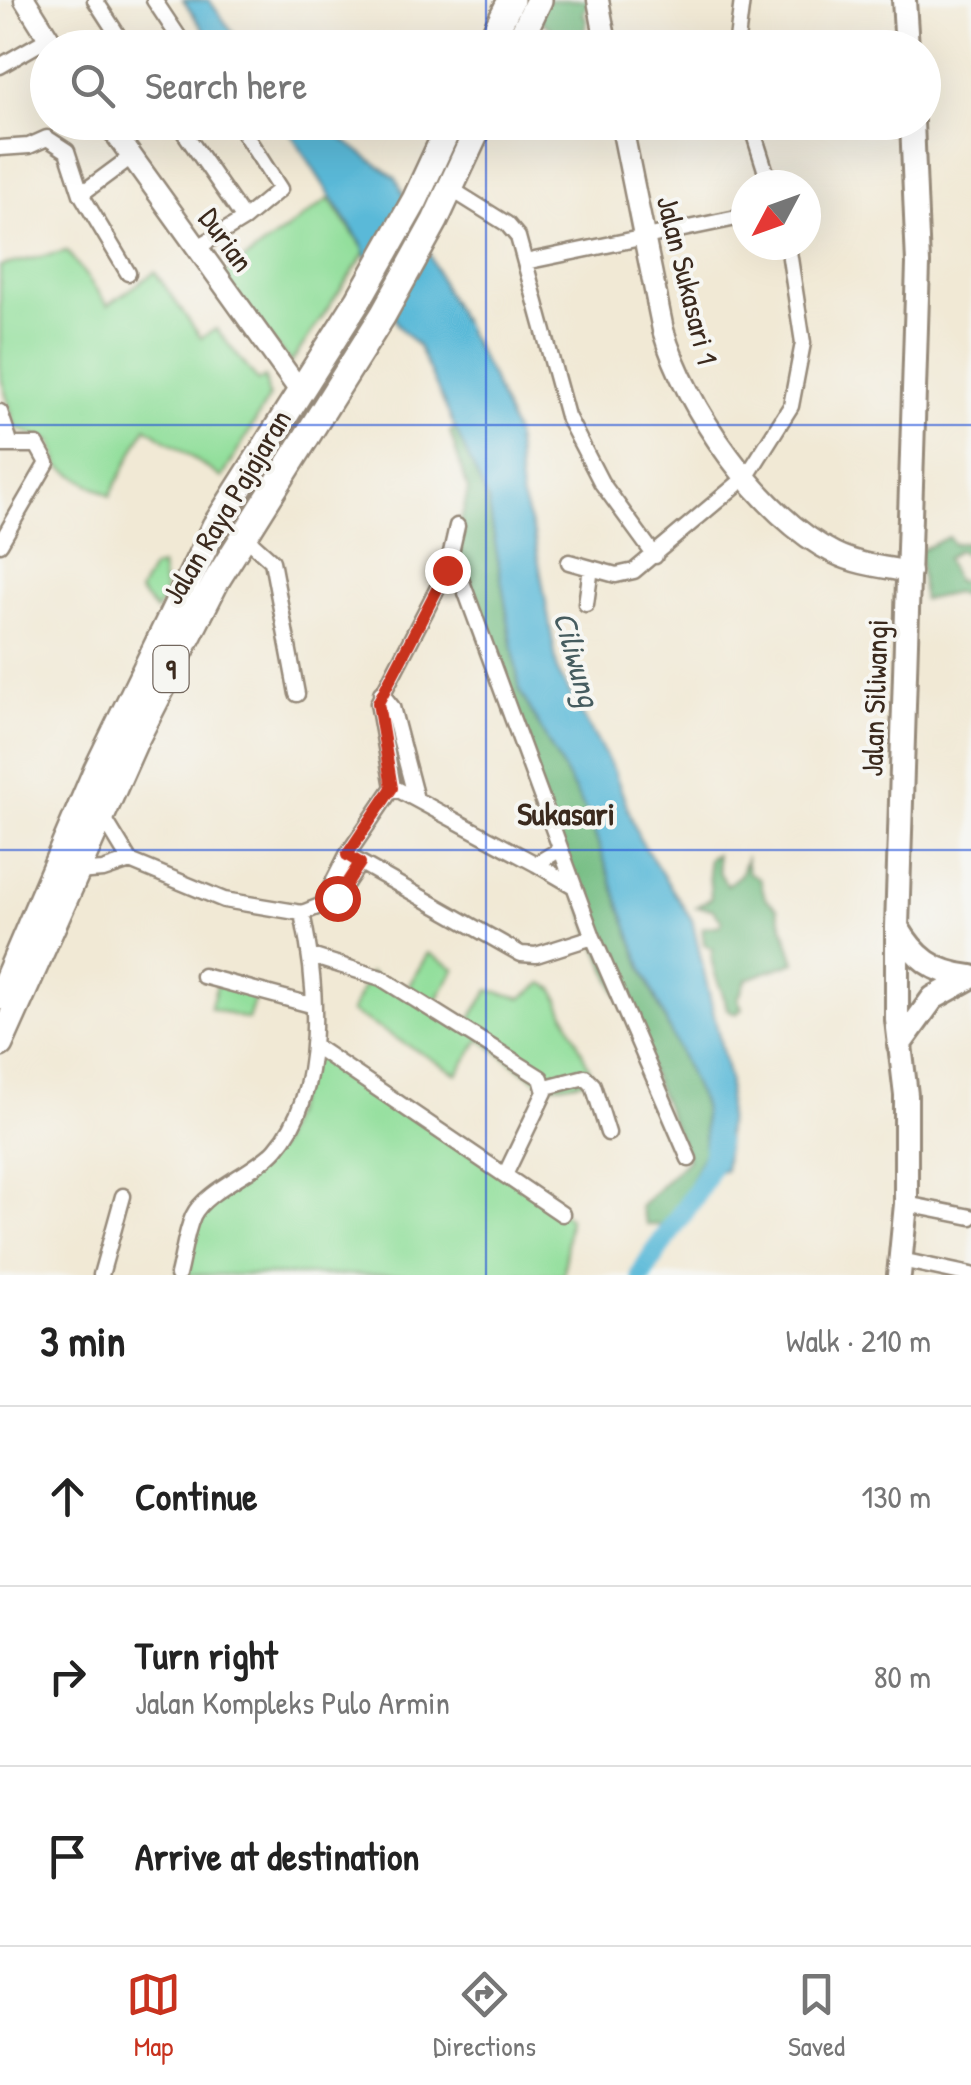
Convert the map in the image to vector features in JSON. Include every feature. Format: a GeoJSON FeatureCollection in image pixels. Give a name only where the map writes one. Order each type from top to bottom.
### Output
{"type":"FeatureCollection","features":[{"type":"Feature","properties":{"kind":"highway"},"geometry":{"type":"LineString","coordinates":[[496,30],[511,0]]}},
{"type":"Feature","properties":{"kind":"highway"},"geometry":{"type":"LineString","coordinates":[[525,30],[539,0]]}},
{"type":"Feature","properties":{"kind":"highway","name":"Jalan Raya Pajajaran"},"geometry":{"type":"LineString","coordinates":[[0,996],[97,770],[233,496],[359,299],[415,200],[443,140]]}},
{"type":"Feature","properties":{"kind":"highway","name":"Jalan Raya Pajajaran"},"geometry":{"type":"LineString","coordinates":[[0,1044],[135,740],[242,534],[382,315],[435,221],[451,190],[468,140]]}},
{"type":"Feature","properties":{"kind":"highway"},"geometry":{"type":"LineString","coordinates":[[233,496],[258,509]]}},
{"type":"Feature","properties":{"kind":"main road"},"geometry":{"type":"LineString","coordinates":[[904,0],[906,30]]}},
{"type":"Feature","properties":{"kind":"main road","name":"Jalan Siliwangi"},"geometry":{"type":"LineString","coordinates":[[900,1268],[906,1204],[906,1095],[899,1045],[897,927],[918,264],[913,140]]}},
{"type":"Feature","properties":{"kind":"main road"},"geometry":{"type":"LineString","coordinates":[[897,927],[918,958],[940,972],[971,977]]}},
{"type":"Feature","properties":{"kind":"main road"},"geometry":{"type":"LineString","coordinates":[[899,1045],[933,998],[971,977]]}},
{"type":"Feature","properties":{"kind":"street"},"geometry":{"type":"LineString","coordinates":[[25,0],[44,30]]}},
{"type":"Feature","properties":{"kind":"street"},"geometry":{"type":"LineString","coordinates":[[95,0],[114,30]]}},
{"type":"Feature","properties":{"kind":"street"},"geometry":{"type":"LineString","coordinates":[[154,0],[174,30]]}},
{"type":"Feature","properties":{"kind":"street"},"geometry":{"type":"LineString","coordinates":[[598,0],[604,30]]}},
{"type":"Feature","properties":{"kind":"street"},"geometry":{"type":"LineString","coordinates":[[738,30],[742,0]]}},
{"type":"Feature","properties":{"kind":"street"},"geometry":{"type":"LineString","coordinates":[[0,66],[30,53]]}},
{"type":"Feature","properties":{"kind":"street"},"geometry":{"type":"LineString","coordinates":[[0,148],[42,140]]}},
{"type":"Feature","properties":{"kind":"street"},"geometry":{"type":"LineString","coordinates":[[54,140],[71,159],[82,194],[128,274]]}},
{"type":"Feature","properties":{"kind":"street","name":"Durian"},"geometry":{"type":"LineString","coordinates":[[119,140],[300,391]]}},
{"type":"Feature","properties":{"kind":"street"},"geometry":{"type":"LineString","coordinates":[[189,140],[244,220]]}},
{"type":"Feature","properties":{"kind":"street"},"geometry":{"type":"LineString","coordinates":[[195,250],[244,220],[280,188],[249,140]]}},
{"type":"Feature","properties":{"kind":"street","name":"Jalan Sukasari 1"},"geometry":{"type":"LineString","coordinates":[[624,140],[672,361],[698,414],[747,476],[793,524],[830,551],[861,563],[910,572]]}},
{"type":"Feature","properties":{"kind":"street"},"geometry":{"type":"LineString","coordinates":[[756,140],[765,170]]}},
{"type":"Feature","properties":{"kind":"street"},"geometry":{"type":"LineString","coordinates":[[82,194],[131,157]]}},
{"type":"Feature","properties":{"kind":"street"},"geometry":{"type":"LineString","coordinates":[[451,190],[512,228],[525,262],[558,392],[577,439],[612,500],[655,556]]}},
{"type":"Feature","properties":{"kind":"street"},"geometry":{"type":"LineString","coordinates":[[525,262],[642,234],[731,219]]}},
{"type":"Feature","properties":{"kind":"street"},"geometry":{"type":"LineString","coordinates":[[569,562],[624,574],[655,556],[747,476],[798,388],[803,343],[790,260]]}},
{"type":"Feature","properties":{"kind":"street"},"geometry":{"type":"LineString","coordinates":[[0,412],[5,443],[37,445],[47,463],[0,544]]}},
{"type":"Feature","properties":{"kind":"street"},"geometry":{"type":"LineString","coordinates":[[102,816],[130,860],[224,900],[302,913],[321,906],[353,859],[392,788],[378,703],[463,560],[455,548],[457,526]]}},
{"type":"Feature","properties":{"kind":"street"},"geometry":{"type":"LineString","coordinates":[[242,534],[272,561],[297,694]]}},
{"type":"Feature","properties":{"kind":"street"},"geometry":{"type":"LineString","coordinates":[[586,604],[591,568]]}},
{"type":"Feature","properties":{"kind":"street"},"geometry":{"type":"LineString","coordinates":[[454,574],[572,885],[689,1159]]}},
{"type":"Feature","properties":{"kind":"street"},"geometry":{"type":"LineString","coordinates":[[381,693],[392,707],[416,799]]}},
{"type":"Feature","properties":{"kind":"street"},"geometry":{"type":"LineString","coordinates":[[392,788],[572,885]]}},
{"type":"Feature","properties":{"kind":"street"},"geometry":{"type":"LineString","coordinates":[[536,864],[559,850]]}},
{"type":"Feature","properties":{"kind":"street"},"geometry":{"type":"LineString","coordinates":[[353,859],[521,954],[536,954],[593,937]]}},
{"type":"Feature","properties":{"kind":"street"},"geometry":{"type":"LineString","coordinates":[[76,872],[103,870],[130,860]]}},
{"type":"Feature","properties":{"kind":"street"},"geometry":{"type":"LineString","coordinates":[[178,1275],[199,1208],[278,1146],[298,1108],[316,1048],[311,956],[302,913]]}},
{"type":"Feature","properties":{"kind":"street"},"geometry":{"type":"LineString","coordinates":[[311,956],[358,968],[400,988],[541,1078],[546,1087]]}},
{"type":"Feature","properties":{"kind":"street"},"geometry":{"type":"LineString","coordinates":[[203,976],[311,1005]]}},
{"type":"Feature","properties":{"kind":"street"},"geometry":{"type":"LineString","coordinates":[[316,1048],[562,1214]]}},
{"type":"Feature","properties":{"kind":"street"},"geometry":{"type":"LineString","coordinates":[[546,1087],[585,1077],[593,1085],[608,1133]]}},
{"type":"Feature","properties":{"kind":"street"},"geometry":{"type":"LineString","coordinates":[[506,1173],[546,1087]]}},
{"type":"Feature","properties":{"kind":"street"},"geometry":{"type":"LineString","coordinates":[[101,1275],[122,1196]]}},
{"type":"Feature","properties":{"kind":"street"},"geometry":{"type":"LineString","coordinates":[[906,1204],[971,1217]]}},
{"type":"Feature","properties":{"kind":"street"},"geometry":{"type":"LineString","coordinates":[[900,1268],[971,1275]]}},
{"type":"Feature","properties":{"kind":"green space"},"geometry":{"type":"Polygon","coordinates":[[[539,0],[591,0],[583,13],[587,21],[584,30],[553,30],[541,21],[539,0]]]}},
{"type":"Feature","properties":{"kind":"green space"},"geometry":{"type":"Polygon","coordinates":[[[329,199],[366,252],[291,363],[219,278],[329,199]]]}},
{"type":"Feature","properties":{"kind":"green space"},"geometry":{"type":"Polygon","coordinates":[[[67,251],[108,305],[155,272],[201,338],[216,329],[258,381],[265,377],[269,398],[222,478],[146,427],[110,496],[60,467],[52,442],[16,428],[0,375],[0,266],[67,251]]]}},
{"type":"Feature","properties":{"kind":"green space"},"geometry":{"type":"Polygon","coordinates":[[[456,425],[488,501],[520,691],[588,815],[642,968],[703,1106],[705,1150],[678,1211],[662,1225],[647,1225],[640,1207],[688,1159],[593,937],[461,579],[463,560],[455,547],[468,490],[450,432],[456,425]]]}},
{"type":"Feature","properties":{"kind":"green space"},"geometry":{"type":"Polygon","coordinates":[[[948,537],[953,544],[968,542],[971,551],[967,555],[958,550],[946,559],[956,581],[971,581],[971,599],[955,593],[923,600],[919,551],[948,537]]]}},
{"type":"Feature","properties":{"kind":"green space"},"geometry":{"type":"Polygon","coordinates":[[[161,566],[165,594],[156,611],[139,592],[152,568],[161,566]]]}},
{"type":"Feature","properties":{"kind":"green space"},"geometry":{"type":"Polygon","coordinates":[[[716,854],[719,872],[727,885],[740,875],[746,859],[748,872],[760,879],[765,898],[777,908],[795,962],[747,979],[738,999],[742,1009],[736,1014],[727,1009],[714,970],[713,949],[704,944],[702,928],[721,925],[722,920],[712,909],[697,907],[711,898],[708,859],[716,854]]]}},
{"type":"Feature","properties":{"kind":"green space"},"geometry":{"type":"Polygon","coordinates":[[[428,953],[455,969],[435,1003],[408,987],[428,953]]]}},
{"type":"Feature","properties":{"kind":"green space"},"geometry":{"type":"Polygon","coordinates":[[[370,973],[464,1029],[489,990],[522,998],[543,983],[554,989],[594,1079],[546,1087],[480,1039],[457,1074],[351,1012],[370,973]]]}},
{"type":"Feature","properties":{"kind":"green space"},"geometry":{"type":"Polygon","coordinates":[[[218,982],[256,994],[248,1020],[210,1008],[218,982]]]}},
{"type":"Feature","properties":{"kind":"green space"},"geometry":{"type":"Polygon","coordinates":[[[316,1047],[569,1218],[564,1275],[177,1275],[194,1214],[279,1146],[316,1047]]]}},
{"type":"Feature","properties":{"kind":"water"},"geometry":{"type":"Polygon","coordinates":[[[183,0],[209,0],[231,30],[203,30],[183,0]]]}},
{"type":"Feature","properties":{"kind":"water"},"geometry":{"type":"Polygon","coordinates":[[[295,140],[343,140],[396,178],[445,290],[492,378],[515,434],[521,496],[534,534],[558,672],[614,771],[639,838],[692,920],[729,1080],[725,1170],[696,1174],[705,1150],[703,1106],[642,967],[588,815],[520,691],[488,501],[418,346],[398,326],[361,243],[295,140]]]}},
{"type":"Feature","properties":{"kind":"waterway","name":"Ciliwung"},"geometry":{"type":"LineString","coordinates":[[642,1275],[697,1191],[716,1142]]}},
{"type":"Feature","properties":{"kind":"district","name":"Sukasari"},"geometry":{"type":"Point","coordinates":[566,814]}},
{"type":"Feature","properties":{"kind":"route"},"geometry":{"type":"LineString","coordinates":[[337,898],[360,863],[347,855],[392,788],[378,703],[381,693],[447,570]]}}]}
